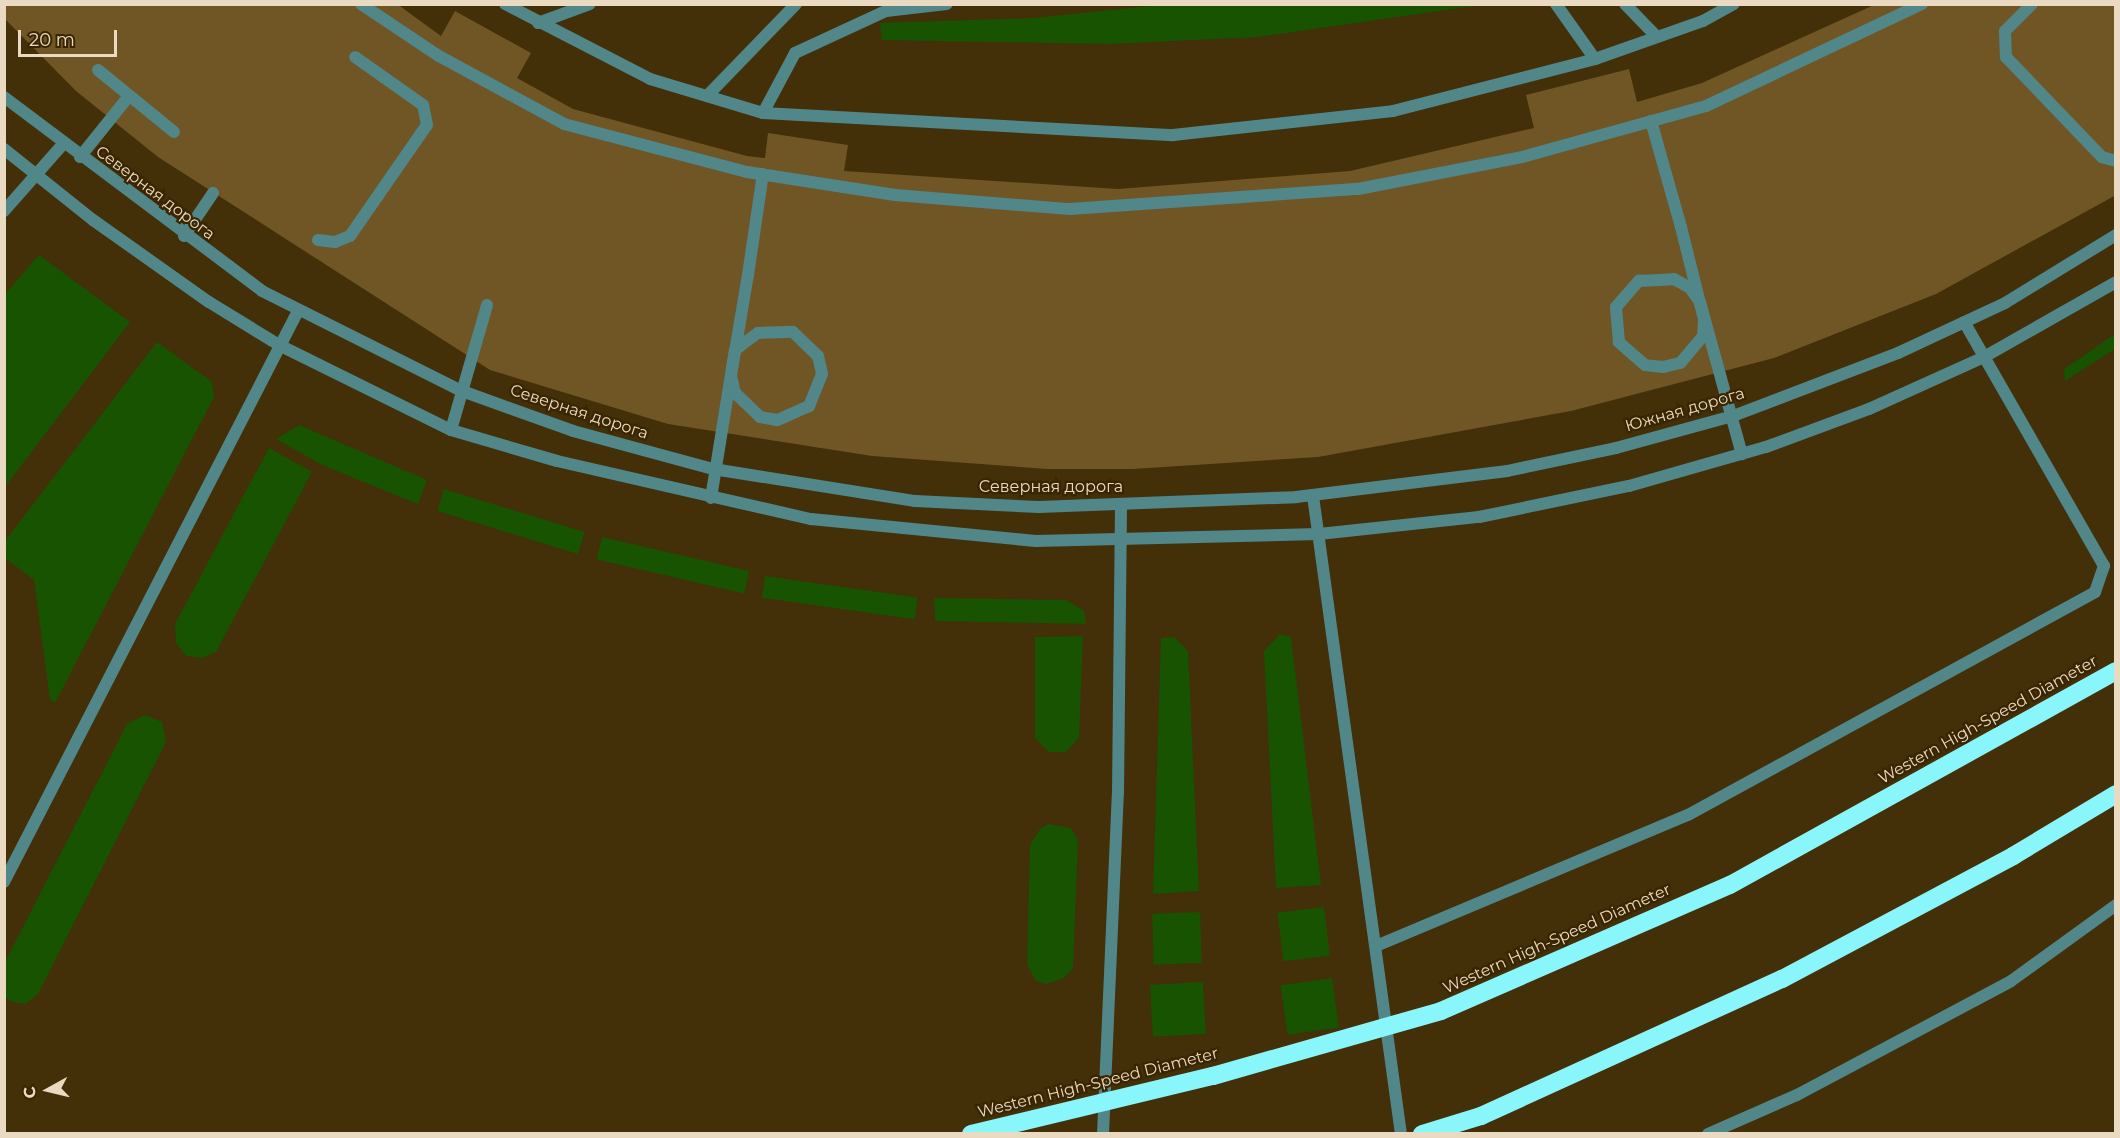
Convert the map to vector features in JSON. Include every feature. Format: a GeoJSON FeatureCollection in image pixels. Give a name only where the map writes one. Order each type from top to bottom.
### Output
{"type":"FeatureCollection","features":[{"type":"Feature","properties":{"kind":"highway","name":"Western High-Speed Diameter"},"geometry":{"type":"LineString","coordinates":[[971,1134],[1213,1076],[1441,1011],[1730,885],[2115,671]]}},
{"type":"Feature","properties":{"kind":"highway"},"geometry":{"type":"LineString","coordinates":[[1422,1134],[1482,1116],[1782,979],[2013,856],[2115,794]]}},
{"type":"Feature","properties":{"kind":"street"},"geometry":{"type":"LineString","coordinates":[[361,4],[439,56],[564,124],[763,174],[895,195],[1070,209],[1358,189],[1522,157],[1706,106],[1922,4]]}},
{"type":"Feature","properties":{"kind":"street"},"geometry":{"type":"LineString","coordinates":[[538,22],[590,4]]}},
{"type":"Feature","properties":{"kind":"street"},"geometry":{"type":"LineString","coordinates":[[707,96],[796,4]]}},
{"type":"Feature","properties":{"kind":"street"},"geometry":{"type":"LineString","coordinates":[[763,112],[795,52],[886,11],[947,4]]}},
{"type":"Feature","properties":{"kind":"street"},"geometry":{"type":"LineString","coordinates":[[1556,4],[1595,59]]}},
{"type":"Feature","properties":{"kind":"street"},"geometry":{"type":"LineString","coordinates":[[1625,4],[1657,37]]}},
{"type":"Feature","properties":{"kind":"street"},"geometry":{"type":"LineString","coordinates":[[516,6],[538,22],[650,79],[763,112],[1173,135],[1393,111],[1595,59],[1657,37],[1734,4]]}},
{"type":"Feature","properties":{"kind":"street"},"geometry":{"type":"LineString","coordinates":[[2032,4],[2013,20],[2005,31],[2006,57],[2102,157],[2115,161]]}},
{"type":"Feature","properties":{"kind":"street"},"geometry":{"type":"LineString","coordinates":[[319,241],[350,236],[425,132],[423,105],[355,57]]}},
{"type":"Feature","properties":{"kind":"street"},"geometry":{"type":"LineString","coordinates":[[98,70],[128,97],[174,132]]}},
{"type":"Feature","properties":{"kind":"street","name":"Северная дорога"},"geometry":{"type":"LineString","coordinates":[[4,97],[184,236],[298,311],[462,391],[573,431],[713,469],[915,501],[1121,505],[1229,501]]}},
{"type":"Feature","properties":{"kind":"street"},"geometry":{"type":"LineString","coordinates":[[80,157],[128,97]]}},
{"type":"Feature","properties":{"kind":"street"},"geometry":{"type":"LineString","coordinates":[[1651,121],[1681,227],[1704,319],[1702,336],[1680,363],[1645,365],[1619,342],[1616,307],[1639,281],[1674,279],[1700,302],[1742,454]]}},
{"type":"Feature","properties":{"kind":"street"},"geometry":{"type":"LineString","coordinates":[[4,211],[63,144]]}},
{"type":"Feature","properties":{"kind":"street"},"geometry":{"type":"LineString","coordinates":[[4,149],[36,176],[208,302],[279,345],[451,430],[557,461],[811,519],[915,531],[1036,541],[1230,540],[1319,534],[1479,517],[1629,486],[1742,454],[1869,409],[1984,357],[2115,282]]}},
{"type":"Feature","properties":{"kind":"street"},"geometry":{"type":"LineString","coordinates":[[711,498],[713,469],[735,350],[758,333],[793,332],[818,356],[822,374],[809,406],[794,416],[760,417],[745,407],[735,393],[731,375],[748,275],[763,174]]}},
{"type":"Feature","properties":{"kind":"street"},"geometry":{"type":"LineString","coordinates":[[184,236],[213,193]]}},
{"type":"Feature","properties":{"kind":"street","name":"Южная дорога"},"geometry":{"type":"LineString","coordinates":[[1229,501],[1313,496],[1507,471],[1733,416],[1898,353],[2005,303],[2115,235]]}},
{"type":"Feature","properties":{"kind":"street"},"geometry":{"type":"LineString","coordinates":[[451,430],[487,305]]}},
{"type":"Feature","properties":{"kind":"street"},"geometry":{"type":"LineString","coordinates":[[4,882],[298,311]]}},
{"type":"Feature","properties":{"kind":"street"},"geometry":{"type":"LineString","coordinates":[[1376,946],[1688,815],[2001,648],[2095,592],[2104,566],[1964,322]]}},
{"type":"Feature","properties":{"kind":"street"},"geometry":{"type":"LineString","coordinates":[[1313,496],[1401,1134]]}},
{"type":"Feature","properties":{"kind":"street"},"geometry":{"type":"LineString","coordinates":[[1103,1134],[1118,793],[1123,542],[1121,505]]}},
{"type":"Feature","properties":{"kind":"street"},"geometry":{"type":"LineString","coordinates":[[1708,1134],[1797,1095],[2011,981],[2115,905]]}},
{"type":"Feature","properties":{"kind":"green space"},"geometry":{"type":"Polygon","coordinates":[[[1170,4],[1480,5],[1258,37],[1109,44],[882,40],[880,23],[1033,18],[1170,4]]]}},
{"type":"Feature","properties":{"kind":"green space"},"geometry":{"type":"Polygon","coordinates":[[[39,255],[130,322],[5,487],[5,294],[39,255]]]}},
{"type":"Feature","properties":{"kind":"green space"},"geometry":{"type":"Polygon","coordinates":[[[2115,334],[2115,349],[2065,381],[2064,369],[2115,334]]]}},
{"type":"Feature","properties":{"kind":"green space"},"geometry":{"type":"Polygon","coordinates":[[[157,342],[212,382],[214,397],[55,703],[50,699],[34,580],[5,558],[5,541],[157,342]]]}},
{"type":"Feature","properties":{"kind":"green space"},"geometry":{"type":"Polygon","coordinates":[[[299,425],[427,480],[418,504],[322,465],[276,439],[299,425]]]}},
{"type":"Feature","properties":{"kind":"green space"},"geometry":{"type":"Polygon","coordinates":[[[269,448],[312,472],[216,652],[202,658],[186,656],[176,643],[175,624],[269,448]]]}},
{"type":"Feature","properties":{"kind":"green space"},"geometry":{"type":"Polygon","coordinates":[[[444,489],[585,532],[578,554],[437,511],[444,489]]]}},
{"type":"Feature","properties":{"kind":"green space"},"geometry":{"type":"Polygon","coordinates":[[[602,537],[749,571],[744,593],[597,559],[602,537]]]}},
{"type":"Feature","properties":{"kind":"green space"},"geometry":{"type":"Polygon","coordinates":[[[765,576],[918,597],[914,619],[762,598],[765,576]]]}},
{"type":"Feature","properties":{"kind":"green space"},"geometry":{"type":"Polygon","coordinates":[[[934,598],[1066,600],[1084,611],[1086,624],[935,621],[934,598]]]}},
{"type":"Feature","properties":{"kind":"green space"},"geometry":{"type":"Polygon","coordinates":[[[1280,634],[1291,637],[1321,885],[1276,888],[1264,651],[1280,634]]]}},
{"type":"Feature","properties":{"kind":"green space"},"geometry":{"type":"Polygon","coordinates":[[[1083,636],[1079,738],[1066,752],[1049,752],[1035,738],[1035,637],[1083,636]]]}},
{"type":"Feature","properties":{"kind":"green space"},"geometry":{"type":"Polygon","coordinates":[[[1174,637],[1188,651],[1199,891],[1153,894],[1161,638],[1174,637]]]}},
{"type":"Feature","properties":{"kind":"green space"},"geometry":{"type":"Polygon","coordinates":[[[145,715],[162,722],[166,742],[38,994],[26,1004],[12,1002],[5,997],[5,962],[127,724],[145,715]]]}},
{"type":"Feature","properties":{"kind":"green space"},"geometry":{"type":"Polygon","coordinates":[[[1048,824],[1071,828],[1078,840],[1073,969],[1064,978],[1046,984],[1036,981],[1027,965],[1030,845],[1040,829],[1048,824]]]}},
{"type":"Feature","properties":{"kind":"green space"},"geometry":{"type":"Polygon","coordinates":[[[1324,907],[1330,956],[1283,961],[1277,913],[1324,907]]]}},
{"type":"Feature","properties":{"kind":"green space"},"geometry":{"type":"Polygon","coordinates":[[[1200,912],[1202,963],[1154,965],[1152,914],[1200,912]]]}},
{"type":"Feature","properties":{"kind":"green space"},"geometry":{"type":"Polygon","coordinates":[[[1332,978],[1339,1028],[1287,1035],[1281,985],[1332,978]]]}},
{"type":"Feature","properties":{"kind":"green space"},"geometry":{"type":"Polygon","coordinates":[[[1203,982],[1206,1034],[1153,1037],[1150,985],[1203,982]]]}},
{"type":"Feature","properties":{"kind":"building"},"geometry":{"type":"Polygon","coordinates":[[[4,4],[397,4],[441,36],[455,11],[531,53],[517,78],[573,109],[747,156],[765,158],[768,133],[848,145],[844,171],[1118,189],[1350,171],[1534,128],[1526,95],[1629,69],[1637,102],[1702,83],[1876,4],[2116,4],[2116,195],[1936,294],[1774,358],[1571,411],[1318,457],[1133,469],[1047,469],[872,456],[668,424],[490,370],[158,157],[76,91],[4,18],[4,4]]]}}]}
